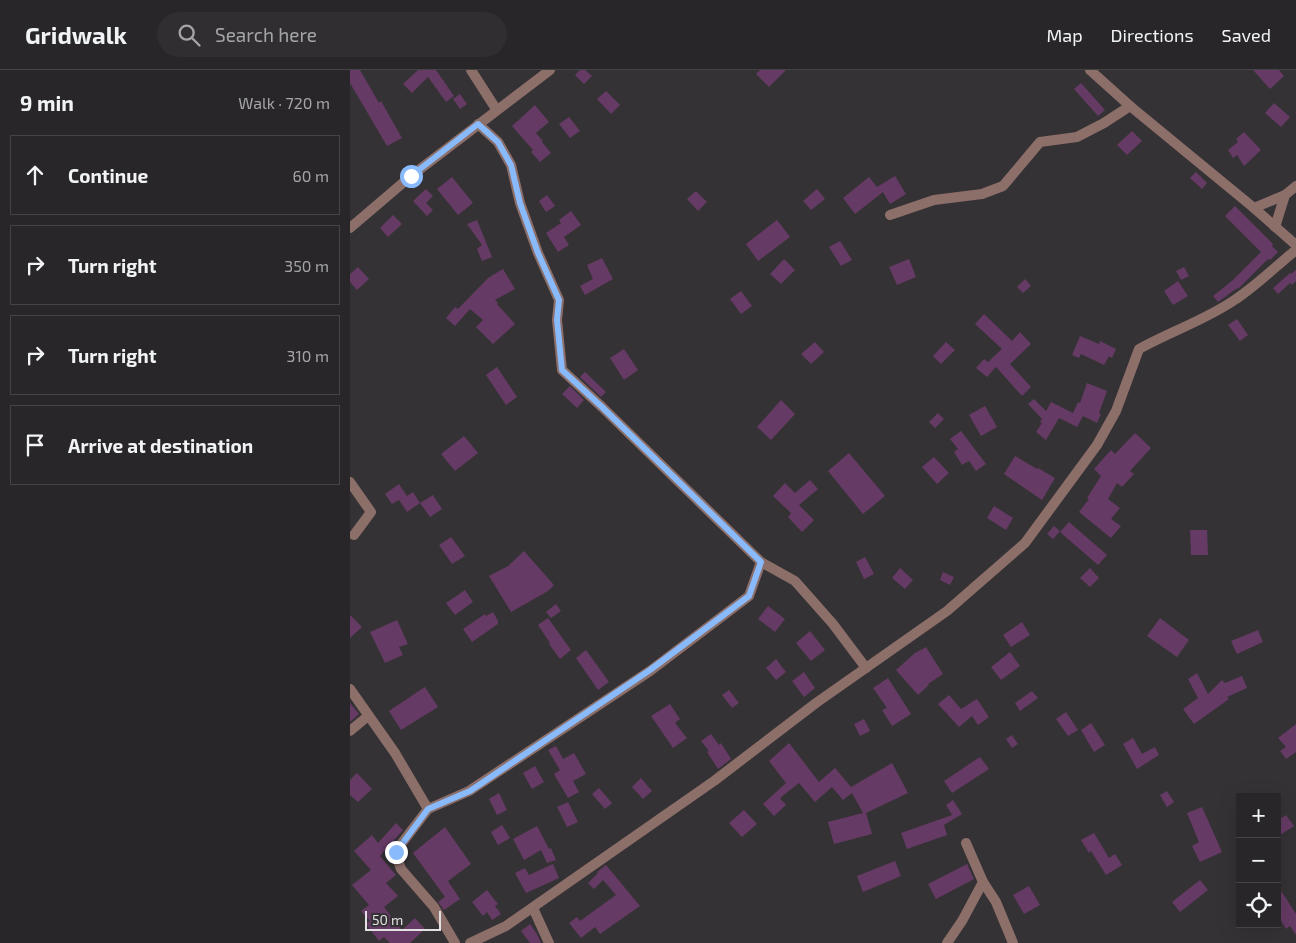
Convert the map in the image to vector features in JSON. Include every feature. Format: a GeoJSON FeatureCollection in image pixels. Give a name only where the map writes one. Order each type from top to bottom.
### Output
{"type":"FeatureCollection","features":[{"type":"Feature","properties":{"kind":"street"},"geometry":{"type":"LineString","coordinates":[[471,70],[496,109]]}},
{"type":"Feature","properties":{"kind":"street"},"geometry":{"type":"LineString","coordinates":[[350,228],[411,176],[496,109],[550,70]]}},
{"type":"Feature","properties":{"kind":"street"},"geometry":{"type":"LineString","coordinates":[[1090,70],[1130,106],[1296,245]]}},
{"type":"Feature","properties":{"kind":"street"},"geometry":{"type":"LineString","coordinates":[[890,215],[934,200],[982,194],[1003,186],[1040,142],[1077,137],[1104,123],[1130,106]]}},
{"type":"Feature","properties":{"kind":"street"},"geometry":{"type":"LineString","coordinates":[[478,124],[498,142],[511,165],[520,203],[538,253],[559,300],[557,320],[562,370],[761,562],[795,581],[833,624],[866,668]]}},
{"type":"Feature","properties":{"kind":"street"},"geometry":{"type":"LineString","coordinates":[[1254,208],[1285,195],[1296,186]]}},
{"type":"Feature","properties":{"kind":"street"},"geometry":{"type":"LineString","coordinates":[[1275,227],[1285,195]]}},
{"type":"Feature","properties":{"kind":"street"},"geometry":{"type":"LineString","coordinates":[[470,943],[506,926],[533,908],[714,781],[816,702],[947,611],[1025,543],[1097,445],[1116,411],[1139,349],[1162,336],[1201,319],[1236,299],[1296,250]]}},
{"type":"Feature","properties":{"kind":"street"},"geometry":{"type":"LineString","coordinates":[[350,482],[371,512],[354,534]]}},
{"type":"Feature","properties":{"kind":"street"},"geometry":{"type":"LineString","coordinates":[[455,943],[434,907],[401,869],[396,852],[428,809],[470,791],[657,665],[749,596],[761,562]]}},
{"type":"Feature","properties":{"kind":"street"},"geometry":{"type":"LineString","coordinates":[[350,689],[395,753],[428,809]]}},
{"type":"Feature","properties":{"kind":"street"},"geometry":{"type":"LineString","coordinates":[[350,731],[368,716]]}},
{"type":"Feature","properties":{"kind":"street"},"geometry":{"type":"LineString","coordinates":[[966,843],[983,882],[996,902],[1013,943]]}},
{"type":"Feature","properties":{"kind":"street"},"geometry":{"type":"LineString","coordinates":[[947,943],[962,921],[983,882]]}},
{"type":"Feature","properties":{"kind":"street"},"geometry":{"type":"LineString","coordinates":[[533,908],[549,943]]}},
{"type":"Feature","properties":{"kind":"building"},"geometry":{"type":"Polygon","coordinates":[[[350,70],[360,70],[379,103],[381,101],[402,138],[387,146],[350,83],[350,70]]]}},
{"type":"Feature","properties":{"kind":"building"},"geometry":{"type":"Polygon","coordinates":[[[418,70],[436,70],[454,96],[446,102],[428,77],[412,93],[403,84],[418,70]]]}},
{"type":"Feature","properties":{"kind":"building"},"geometry":{"type":"Polygon","coordinates":[[[580,70],[585,70],[592,76],[584,84],[575,75],[580,70]]]}},
{"type":"Feature","properties":{"kind":"building"},"geometry":{"type":"Polygon","coordinates":[[[760,70],[786,70],[769,87],[756,74],[760,70]]]}},
{"type":"Feature","properties":{"kind":"building"},"geometry":{"type":"Polygon","coordinates":[[[1253,70],[1279,70],[1284,76],[1270,89],[1253,70]]]}},
{"type":"Feature","properties":{"kind":"building"},"geometry":{"type":"Polygon","coordinates":[[[1081,83],[1105,110],[1098,116],[1074,89],[1081,83]]]}},
{"type":"Feature","properties":{"kind":"building"},"geometry":{"type":"Polygon","coordinates":[[[606,91],[620,105],[611,114],[597,99],[606,91]]]}},
{"type":"Feature","properties":{"kind":"building"},"geometry":{"type":"Polygon","coordinates":[[[460,94],[467,104],[460,109],[453,99],[460,94]]]}},
{"type":"Feature","properties":{"kind":"building"},"geometry":{"type":"Polygon","coordinates":[[[1274,103],[1290,117],[1281,127],[1265,113],[1274,103]]]}},
{"type":"Feature","properties":{"kind":"building"},"geometry":{"type":"Polygon","coordinates":[[[535,105],[549,122],[536,133],[551,153],[540,162],[531,152],[533,150],[512,126],[535,105]]]}},
{"type":"Feature","properties":{"kind":"building"},"geometry":{"type":"Polygon","coordinates":[[[569,117],[580,131],[570,138],[559,124],[569,117]]]}},
{"type":"Feature","properties":{"kind":"building"},"geometry":{"type":"Polygon","coordinates":[[[1132,131],[1142,141],[1127,155],[1117,145],[1132,131]]]}},
{"type":"Feature","properties":{"kind":"building"},"geometry":{"type":"Polygon","coordinates":[[[1244,132],[1261,150],[1244,166],[1237,155],[1233,158],[1228,150],[1238,142],[1236,139],[1244,132]]]}},
{"type":"Feature","properties":{"kind":"building"},"geometry":{"type":"Polygon","coordinates":[[[1196,172],[1207,183],[1202,189],[1190,178],[1196,172]]]}},
{"type":"Feature","properties":{"kind":"building"},"geometry":{"type":"Polygon","coordinates":[[[895,176],[906,194],[890,204],[883,192],[855,214],[843,198],[869,177],[877,187],[895,176]]]}},
{"type":"Feature","properties":{"kind":"building"},"geometry":{"type":"Polygon","coordinates":[[[452,177],[473,203],[458,215],[437,189],[452,177]]]}},
{"type":"Feature","properties":{"kind":"building"},"geometry":{"type":"Polygon","coordinates":[[[426,189],[433,196],[426,203],[433,210],[427,216],[413,201],[426,189]]]}},
{"type":"Feature","properties":{"kind":"building"},"geometry":{"type":"Polygon","coordinates":[[[817,189],[825,199],[811,210],[803,201],[817,189]]]}},
{"type":"Feature","properties":{"kind":"building"},"geometry":{"type":"Polygon","coordinates":[[[696,191],[707,202],[698,211],[687,199],[696,191]]]}},
{"type":"Feature","properties":{"kind":"building"},"geometry":{"type":"Polygon","coordinates":[[[547,195],[555,206],[546,212],[539,201],[547,195]]]}},
{"type":"Feature","properties":{"kind":"building"},"geometry":{"type":"Polygon","coordinates":[[[1235,206],[1273,244],[1272,246],[1278,252],[1270,260],[1268,259],[1239,288],[1218,302],[1213,296],[1233,280],[1261,252],[1225,216],[1235,206]]]}},
{"type":"Feature","properties":{"kind":"building"},"geometry":{"type":"Polygon","coordinates":[[[571,211],[581,225],[564,237],[569,245],[558,252],[546,233],[561,223],[559,220],[571,211]]]}},
{"type":"Feature","properties":{"kind":"building"},"geometry":{"type":"Polygon","coordinates":[[[393,215],[402,224],[388,237],[380,228],[393,215]]]}},
{"type":"Feature","properties":{"kind":"building"},"geometry":{"type":"Polygon","coordinates":[[[477,220],[492,257],[482,261],[477,249],[482,245],[467,224],[477,220]]]}},
{"type":"Feature","properties":{"kind":"building"},"geometry":{"type":"Polygon","coordinates":[[[777,220],[790,237],[758,261],[746,244],[777,220]]]}},
{"type":"Feature","properties":{"kind":"building"},"geometry":{"type":"Polygon","coordinates":[[[840,241],[852,260],[841,266],[829,247],[840,241]]]}},
{"type":"Feature","properties":{"kind":"building"},"geometry":{"type":"Polygon","coordinates":[[[602,258],[613,279],[585,295],[580,286],[593,279],[587,265],[602,258]]]}},
{"type":"Feature","properties":{"kind":"building"},"geometry":{"type":"Polygon","coordinates":[[[784,259],[795,270],[781,284],[770,274],[784,259]]]}},
{"type":"Feature","properties":{"kind":"building"},"geometry":{"type":"Polygon","coordinates":[[[909,259],[916,277],[897,285],[889,267],[909,259]]]}},
{"type":"Feature","properties":{"kind":"building"},"geometry":{"type":"Polygon","coordinates":[[[358,267],[369,279],[357,290],[350,282],[350,274],[358,267]]]}},
{"type":"Feature","properties":{"kind":"building"},"geometry":{"type":"Polygon","coordinates":[[[1184,267],[1189,276],[1181,280],[1176,271],[1184,267]]]}},
{"type":"Feature","properties":{"kind":"building"},"geometry":{"type":"Polygon","coordinates":[[[503,269],[515,289],[495,300],[515,324],[493,344],[476,327],[483,320],[470,309],[455,326],[446,318],[455,307],[458,309],[488,278],[503,269]]]}},
{"type":"Feature","properties":{"kind":"building"},"geometry":{"type":"Polygon","coordinates":[[[1296,270],[1296,281],[1292,285],[1290,283],[1278,294],[1273,288],[1296,270]]]}},
{"type":"Feature","properties":{"kind":"building"},"geometry":{"type":"Polygon","coordinates":[[[1025,279],[1031,286],[1023,293],[1017,287],[1025,279]]]}},
{"type":"Feature","properties":{"kind":"building"},"geometry":{"type":"Polygon","coordinates":[[[1178,281],[1188,296],[1173,305],[1164,291],[1178,281]]]}},
{"type":"Feature","properties":{"kind":"building"},"geometry":{"type":"Polygon","coordinates":[[[741,291],[752,306],[741,314],[730,299],[741,291]]]}},
{"type":"Feature","properties":{"kind":"building"},"geometry":{"type":"Polygon","coordinates":[[[984,314],[1012,341],[1020,332],[1031,344],[1010,364],[1031,387],[1022,396],[996,367],[987,377],[976,368],[984,359],[988,362],[1002,349],[975,324],[984,314]]]}},
{"type":"Feature","properties":{"kind":"building"},"geometry":{"type":"Polygon","coordinates":[[[1237,319],[1248,335],[1240,341],[1228,325],[1237,319]]]}},
{"type":"Feature","properties":{"kind":"building"},"geometry":{"type":"Polygon","coordinates":[[[1080,336],[1099,344],[1100,341],[1116,349],[1112,358],[1109,356],[1104,365],[1081,354],[1079,358],[1072,355],[1080,336]]]}},
{"type":"Feature","properties":{"kind":"building"},"geometry":{"type":"Polygon","coordinates":[[[815,342],[824,352],[811,364],[801,354],[815,342]]]}},
{"type":"Feature","properties":{"kind":"building"},"geometry":{"type":"Polygon","coordinates":[[[946,342],[955,350],[941,364],[933,356],[946,342]]]}},
{"type":"Feature","properties":{"kind":"building"},"geometry":{"type":"Polygon","coordinates":[[[624,349],[638,370],[624,380],[610,358],[624,349]]]}},
{"type":"Feature","properties":{"kind":"building"},"geometry":{"type":"Polygon","coordinates":[[[497,367],[517,397],[506,405],[486,375],[497,367]]]}},
{"type":"Feature","properties":{"kind":"building"},"geometry":{"type":"Polygon","coordinates":[[[585,372],[606,392],[601,397],[580,377],[585,372]]]}},
{"type":"Feature","properties":{"kind":"building"},"geometry":{"type":"Polygon","coordinates":[[[1087,383],[1107,391],[1097,423],[1083,416],[1077,427],[1059,418],[1046,440],[1036,432],[1042,423],[1040,422],[1042,419],[1028,404],[1034,399],[1046,411],[1051,402],[1073,413],[1078,402],[1080,403],[1087,383]]]}},
{"type":"Feature","properties":{"kind":"building"},"geometry":{"type":"Polygon","coordinates":[[[570,386],[584,400],[577,408],[562,394],[570,386]]]}},
{"type":"Feature","properties":{"kind":"building"},"geometry":{"type":"Polygon","coordinates":[[[781,400],[795,414],[771,440],[757,427],[781,400]]]}},
{"type":"Feature","properties":{"kind":"building"},"geometry":{"type":"Polygon","coordinates":[[[985,406],[997,427],[981,436],[969,415],[985,406]]]}},
{"type":"Feature","properties":{"kind":"building"},"geometry":{"type":"Polygon","coordinates":[[[938,413],[944,419],[935,428],[929,422],[938,413]]]}},
{"type":"Feature","properties":{"kind":"building"},"geometry":{"type":"Polygon","coordinates":[[[961,431],[986,464],[976,471],[969,461],[962,465],[954,452],[958,449],[950,439],[961,431]]]}},
{"type":"Feature","properties":{"kind":"building"},"geometry":{"type":"Polygon","coordinates":[[[1135,433],[1151,448],[1130,471],[1134,474],[1122,487],[1117,483],[1108,499],[1120,508],[1111,519],[1121,526],[1111,538],[1079,512],[1089,499],[1087,498],[1101,476],[1094,469],[1111,450],[1115,454],[1135,433]]]}},
{"type":"Feature","properties":{"kind":"building"},"geometry":{"type":"Polygon","coordinates":[[[464,436],[478,453],[455,471],[441,454],[464,436]]]}},
{"type":"Feature","properties":{"kind":"building"},"geometry":{"type":"Polygon","coordinates":[[[849,453],[885,496],[863,514],[828,471],[849,453]]]}},
{"type":"Feature","properties":{"kind":"building"},"geometry":{"type":"Polygon","coordinates":[[[1015,456],[1055,478],[1042,500],[1004,474],[1015,456]]]}},
{"type":"Feature","properties":{"kind":"building"},"geometry":{"type":"Polygon","coordinates":[[[934,457],[949,473],[937,484],[922,467],[934,457]]]}},
{"type":"Feature","properties":{"kind":"building"},"geometry":{"type":"Polygon","coordinates":[[[810,480],[818,489],[799,505],[814,520],[802,532],[788,517],[791,513],[773,496],[785,483],[795,493],[810,480]]]}},
{"type":"Feature","properties":{"kind":"building"},"geometry":{"type":"Polygon","coordinates":[[[399,484],[407,496],[413,492],[420,503],[407,512],[399,500],[392,504],[385,494],[399,484]]]}},
{"type":"Feature","properties":{"kind":"building"},"geometry":{"type":"Polygon","coordinates":[[[433,495],[442,509],[430,517],[420,503],[433,495]]]}},
{"type":"Feature","properties":{"kind":"building"},"geometry":{"type":"Polygon","coordinates":[[[994,506],[1013,518],[1006,530],[987,518],[994,506]]]}},
{"type":"Feature","properties":{"kind":"building"},"geometry":{"type":"Polygon","coordinates":[[[1069,522],[1107,555],[1098,565],[1060,532],[1069,522]]]}},
{"type":"Feature","properties":{"kind":"building"},"geometry":{"type":"Polygon","coordinates":[[[1054,526],[1060,531],[1053,539],[1047,534],[1054,526]]]}},
{"type":"Feature","properties":{"kind":"building"},"geometry":{"type":"Polygon","coordinates":[[[1190,530],[1207,530],[1208,555],[1191,555],[1190,530]]]}},
{"type":"Feature","properties":{"kind":"building"},"geometry":{"type":"Polygon","coordinates":[[[451,537],[465,556],[452,564],[439,545],[451,537]]]}},
{"type":"Feature","properties":{"kind":"building"},"geometry":{"type":"Polygon","coordinates":[[[524,551],[554,585],[548,591],[511,612],[489,576],[508,566],[524,551]]]}},
{"type":"Feature","properties":{"kind":"building"},"geometry":{"type":"Polygon","coordinates":[[[865,557],[874,574],[864,579],[856,562],[865,557]]]}},
{"type":"Feature","properties":{"kind":"building"},"geometry":{"type":"Polygon","coordinates":[[[900,568],[913,580],[905,589],[892,578],[900,568]]]}},
{"type":"Feature","properties":{"kind":"building"},"geometry":{"type":"Polygon","coordinates":[[[1090,568],[1099,578],[1090,587],[1080,578],[1090,568]]]}},
{"type":"Feature","properties":{"kind":"building"},"geometry":{"type":"Polygon","coordinates":[[[943,572],[954,577],[950,585],[940,580],[943,572]]]}},
{"type":"Feature","properties":{"kind":"building"},"geometry":{"type":"Polygon","coordinates":[[[465,590],[473,602],[455,615],[446,603],[465,590]]]}},
{"type":"Feature","properties":{"kind":"building"},"geometry":{"type":"Polygon","coordinates":[[[556,604],[561,611],[551,618],[546,612],[556,604]]]}},
{"type":"Feature","properties":{"kind":"building"},"geometry":{"type":"Polygon","coordinates":[[[768,606],[785,619],[775,632],[758,619],[768,606]]]}},
{"type":"Feature","properties":{"kind":"building"},"geometry":{"type":"Polygon","coordinates":[[[493,612],[498,624],[472,642],[463,629],[485,614],[486,616],[493,612]]]}},
{"type":"Feature","properties":{"kind":"building"},"geometry":{"type":"Polygon","coordinates":[[[350,615],[362,627],[350,638],[350,615]]]}},
{"type":"Feature","properties":{"kind":"building"},"geometry":{"type":"Polygon","coordinates":[[[548,618],[571,650],[560,659],[538,625],[548,618]]]}},
{"type":"Feature","properties":{"kind":"building"},"geometry":{"type":"Polygon","coordinates":[[[1160,618],[1189,640],[1177,657],[1147,636],[1160,618]]]}},
{"type":"Feature","properties":{"kind":"building"},"geometry":{"type":"Polygon","coordinates":[[[397,620],[408,644],[399,647],[403,655],[385,663],[370,632],[397,620]]]}},
{"type":"Feature","properties":{"kind":"building"},"geometry":{"type":"Polygon","coordinates":[[[1022,622],[1030,635],[1011,647],[1003,635],[1022,622]]]}},
{"type":"Feature","properties":{"kind":"building"},"geometry":{"type":"Polygon","coordinates":[[[1258,630],[1263,642],[1237,654],[1231,641],[1258,630]]]}},
{"type":"Feature","properties":{"kind":"building"},"geometry":{"type":"Polygon","coordinates":[[[810,631],[825,650],[811,661],[796,643],[810,631]]]}},
{"type":"Feature","properties":{"kind":"building"},"geometry":{"type":"Polygon","coordinates":[[[926,647],[943,674],[928,684],[918,695],[896,670],[915,653],[926,647]]]}},
{"type":"Feature","properties":{"kind":"building"},"geometry":{"type":"Polygon","coordinates":[[[586,650],[609,682],[598,690],[576,658],[586,650]]]}},
{"type":"Feature","properties":{"kind":"building"},"geometry":{"type":"Polygon","coordinates":[[[1010,652],[1020,666],[1001,680],[991,667],[1010,652]]]}},
{"type":"Feature","properties":{"kind":"building"},"geometry":{"type":"Polygon","coordinates":[[[776,659],[786,672],[776,680],[766,668],[776,659]]]}},
{"type":"Feature","properties":{"kind":"building"},"geometry":{"type":"Polygon","coordinates":[[[804,672],[815,688],[804,697],[792,681],[804,672]]]}},
{"type":"Feature","properties":{"kind":"building"},"geometry":{"type":"Polygon","coordinates":[[[1197,673],[1208,694],[1222,680],[1225,683],[1242,676],[1247,688],[1227,697],[1229,699],[1194,724],[1183,709],[1198,698],[1188,679],[1197,673]]]}},
{"type":"Feature","properties":{"kind":"building"},"geometry":{"type":"Polygon","coordinates":[[[888,678],[911,714],[892,726],[882,710],[887,708],[873,688],[888,678]]]}},
{"type":"Feature","properties":{"kind":"building"},"geometry":{"type":"Polygon","coordinates":[[[425,687],[438,707],[401,730],[389,711],[425,687]]]}},
{"type":"Feature","properties":{"kind":"building"},"geometry":{"type":"Polygon","coordinates":[[[729,690],[739,703],[732,708],[722,695],[729,690]]]}},
{"type":"Feature","properties":{"kind":"building"},"geometry":{"type":"Polygon","coordinates":[[[1032,691],[1038,698],[1020,711],[1015,703],[1032,691]]]}},
{"type":"Feature","properties":{"kind":"building"},"geometry":{"type":"Polygon","coordinates":[[[949,695],[961,709],[977,699],[989,717],[978,725],[972,716],[959,727],[938,704],[949,695]]]}},
{"type":"Feature","properties":{"kind":"building"},"geometry":{"type":"Polygon","coordinates":[[[350,703],[359,714],[350,722],[350,703]]]}},
{"type":"Feature","properties":{"kind":"building"},"geometry":{"type":"Polygon","coordinates":[[[670,704],[680,719],[675,723],[687,738],[673,748],[651,716],[670,704]]]}},
{"type":"Feature","properties":{"kind":"building"},"geometry":{"type":"Polygon","coordinates":[[[1066,712],[1078,730],[1068,736],[1056,719],[1066,712]]]}},
{"type":"Feature","properties":{"kind":"building"},"geometry":{"type":"Polygon","coordinates":[[[864,719],[870,731],[860,736],[854,724],[864,719]]]}},
{"type":"Feature","properties":{"kind":"building"},"geometry":{"type":"Polygon","coordinates":[[[1091,723],[1105,745],[1094,752],[1081,730],[1091,723]]]}},
{"type":"Feature","properties":{"kind":"building"},"geometry":{"type":"Polygon","coordinates":[[[1296,724],[1296,752],[1286,759],[1280,751],[1286,747],[1278,738],[1296,724]]]}},
{"type":"Feature","properties":{"kind":"building"},"geometry":{"type":"Polygon","coordinates":[[[711,734],[719,745],[721,743],[731,759],[718,769],[707,752],[709,751],[701,741],[711,734]]]}},
{"type":"Feature","properties":{"kind":"building"},"geometry":{"type":"Polygon","coordinates":[[[1012,735],[1018,744],[1012,748],[1006,739],[1012,735]]]}},
{"type":"Feature","properties":{"kind":"building"},"geometry":{"type":"Polygon","coordinates":[[[1133,738],[1142,754],[1155,747],[1159,755],[1137,769],[1123,744],[1133,738]]]}},
{"type":"Feature","properties":{"kind":"building"},"geometry":{"type":"Polygon","coordinates":[[[789,743],[819,782],[835,768],[851,787],[892,763],[908,793],[866,813],[872,834],[834,844],[828,822],[863,813],[852,793],[843,800],[832,787],[815,802],[799,783],[780,798],[786,805],[774,816],[763,804],[786,783],[769,761],[789,743]]]}},
{"type":"Feature","properties":{"kind":"building"},"geometry":{"type":"Polygon","coordinates":[[[556,746],[563,759],[574,753],[586,774],[573,781],[579,792],[568,798],[554,774],[560,770],[548,750],[556,746]]]}},
{"type":"Feature","properties":{"kind":"building"},"geometry":{"type":"Polygon","coordinates":[[[980,757],[989,769],[952,793],[944,781],[980,757]]]}},
{"type":"Feature","properties":{"kind":"building"},"geometry":{"type":"Polygon","coordinates":[[[535,766],[544,782],[532,789],[523,773],[535,766]]]}},
{"type":"Feature","properties":{"kind":"building"},"geometry":{"type":"Polygon","coordinates":[[[357,773],[372,789],[358,802],[350,795],[350,780],[357,773]]]}},
{"type":"Feature","properties":{"kind":"building"},"geometry":{"type":"Polygon","coordinates":[[[641,778],[652,791],[643,799],[632,787],[641,778]]]}},
{"type":"Feature","properties":{"kind":"building"},"geometry":{"type":"Polygon","coordinates":[[[599,788],[612,803],[605,809],[592,794],[599,788]]]}},
{"type":"Feature","properties":{"kind":"building"},"geometry":{"type":"Polygon","coordinates":[[[1167,791],[1174,802],[1167,807],[1160,795],[1167,791]]]}},
{"type":"Feature","properties":{"kind":"building"},"geometry":{"type":"Polygon","coordinates":[[[499,793],[507,810],[497,815],[489,799],[499,793]]]}},
{"type":"Feature","properties":{"kind":"building"},"geometry":{"type":"Polygon","coordinates":[[[953,800],[962,814],[944,825],[947,835],[907,849],[901,833],[952,815],[946,805],[953,800]]]}},
{"type":"Feature","properties":{"kind":"building"},"geometry":{"type":"Polygon","coordinates":[[[568,802],[578,822],[567,827],[557,807],[568,802]]]}},
{"type":"Feature","properties":{"kind":"building"},"geometry":{"type":"Polygon","coordinates":[[[1202,807],[1222,852],[1200,862],[1192,846],[1199,842],[1187,813],[1202,807]]]}},
{"type":"Feature","properties":{"kind":"building"},"geometry":{"type":"Polygon","coordinates":[[[744,810],[757,824],[742,837],[729,823],[744,810]]]}},
{"type":"Feature","properties":{"kind":"building"},"geometry":{"type":"Polygon","coordinates":[[[1286,815],[1294,826],[1281,834],[1281,818],[1286,815]]]}},
{"type":"Feature","properties":{"kind":"building"},"geometry":{"type":"Polygon","coordinates":[[[396,823],[403,830],[380,856],[396,875],[386,883],[398,896],[384,907],[402,930],[415,918],[425,929],[410,943],[390,943],[384,937],[379,941],[366,924],[370,921],[361,911],[369,905],[352,885],[371,870],[354,851],[372,835],[378,843],[396,823]]]}},
{"type":"Feature","properties":{"kind":"building"},"geometry":{"type":"Polygon","coordinates":[[[502,825],[510,838],[498,845],[491,832],[502,825]]]}},
{"type":"Feature","properties":{"kind":"building"},"geometry":{"type":"Polygon","coordinates":[[[537,826],[556,860],[547,863],[541,850],[524,860],[513,839],[537,826]]]}},
{"type":"Feature","properties":{"kind":"building"},"geometry":{"type":"Polygon","coordinates":[[[445,827],[471,864],[448,881],[460,899],[444,910],[438,902],[445,897],[413,853],[445,827]]]}},
{"type":"Feature","properties":{"kind":"building"},"geometry":{"type":"Polygon","coordinates":[[[1094,833],[1109,858],[1115,854],[1122,865],[1106,875],[1091,851],[1089,853],[1081,840],[1094,833]]]}},
{"type":"Feature","properties":{"kind":"building"},"geometry":{"type":"Polygon","coordinates":[[[895,861],[901,876],[863,892],[857,876],[895,861]]]}},
{"type":"Feature","properties":{"kind":"building"},"geometry":{"type":"Polygon","coordinates":[[[553,864],[559,878],[526,893],[515,873],[525,868],[529,875],[553,864]]]}},
{"type":"Feature","properties":{"kind":"building"},"geometry":{"type":"Polygon","coordinates":[[[967,864],[974,879],[936,899],[928,884],[967,864]]]}},
{"type":"Feature","properties":{"kind":"building"},"geometry":{"type":"Polygon","coordinates":[[[606,865],[640,906],[600,934],[595,927],[581,938],[569,923],[577,917],[580,921],[616,895],[603,880],[594,889],[588,883],[606,865]]]}},
{"type":"Feature","properties":{"kind":"building"},"geometry":{"type":"Polygon","coordinates":[[[1200,880],[1208,890],[1180,912],[1172,902],[1200,880]]]}},
{"type":"Feature","properties":{"kind":"building"},"geometry":{"type":"Polygon","coordinates":[[[1029,886],[1040,905],[1024,914],[1013,895],[1029,886]]]}},
{"type":"Feature","properties":{"kind":"building"},"geometry":{"type":"Polygon","coordinates":[[[487,890],[498,904],[495,906],[501,914],[492,920],[487,912],[483,916],[472,902],[487,890]]]}},
{"type":"Feature","properties":{"kind":"building"},"geometry":{"type":"Polygon","coordinates":[[[1281,893],[1296,914],[1296,935],[1290,926],[1286,929],[1281,921],[1281,893]]]}},
{"type":"Feature","properties":{"kind":"building"},"geometry":{"type":"Polygon","coordinates":[[[530,924],[541,943],[530,943],[521,931],[530,924]]]}},
{"type":"Feature","properties":{"kind":"route"},"geometry":{"type":"LineString","coordinates":[[396,852],[428,809],[470,791],[650,670],[749,596],[761,562],[562,370],[557,320],[559,300],[538,253],[520,203],[511,165],[498,142],[478,124],[411,176]]}}]}
